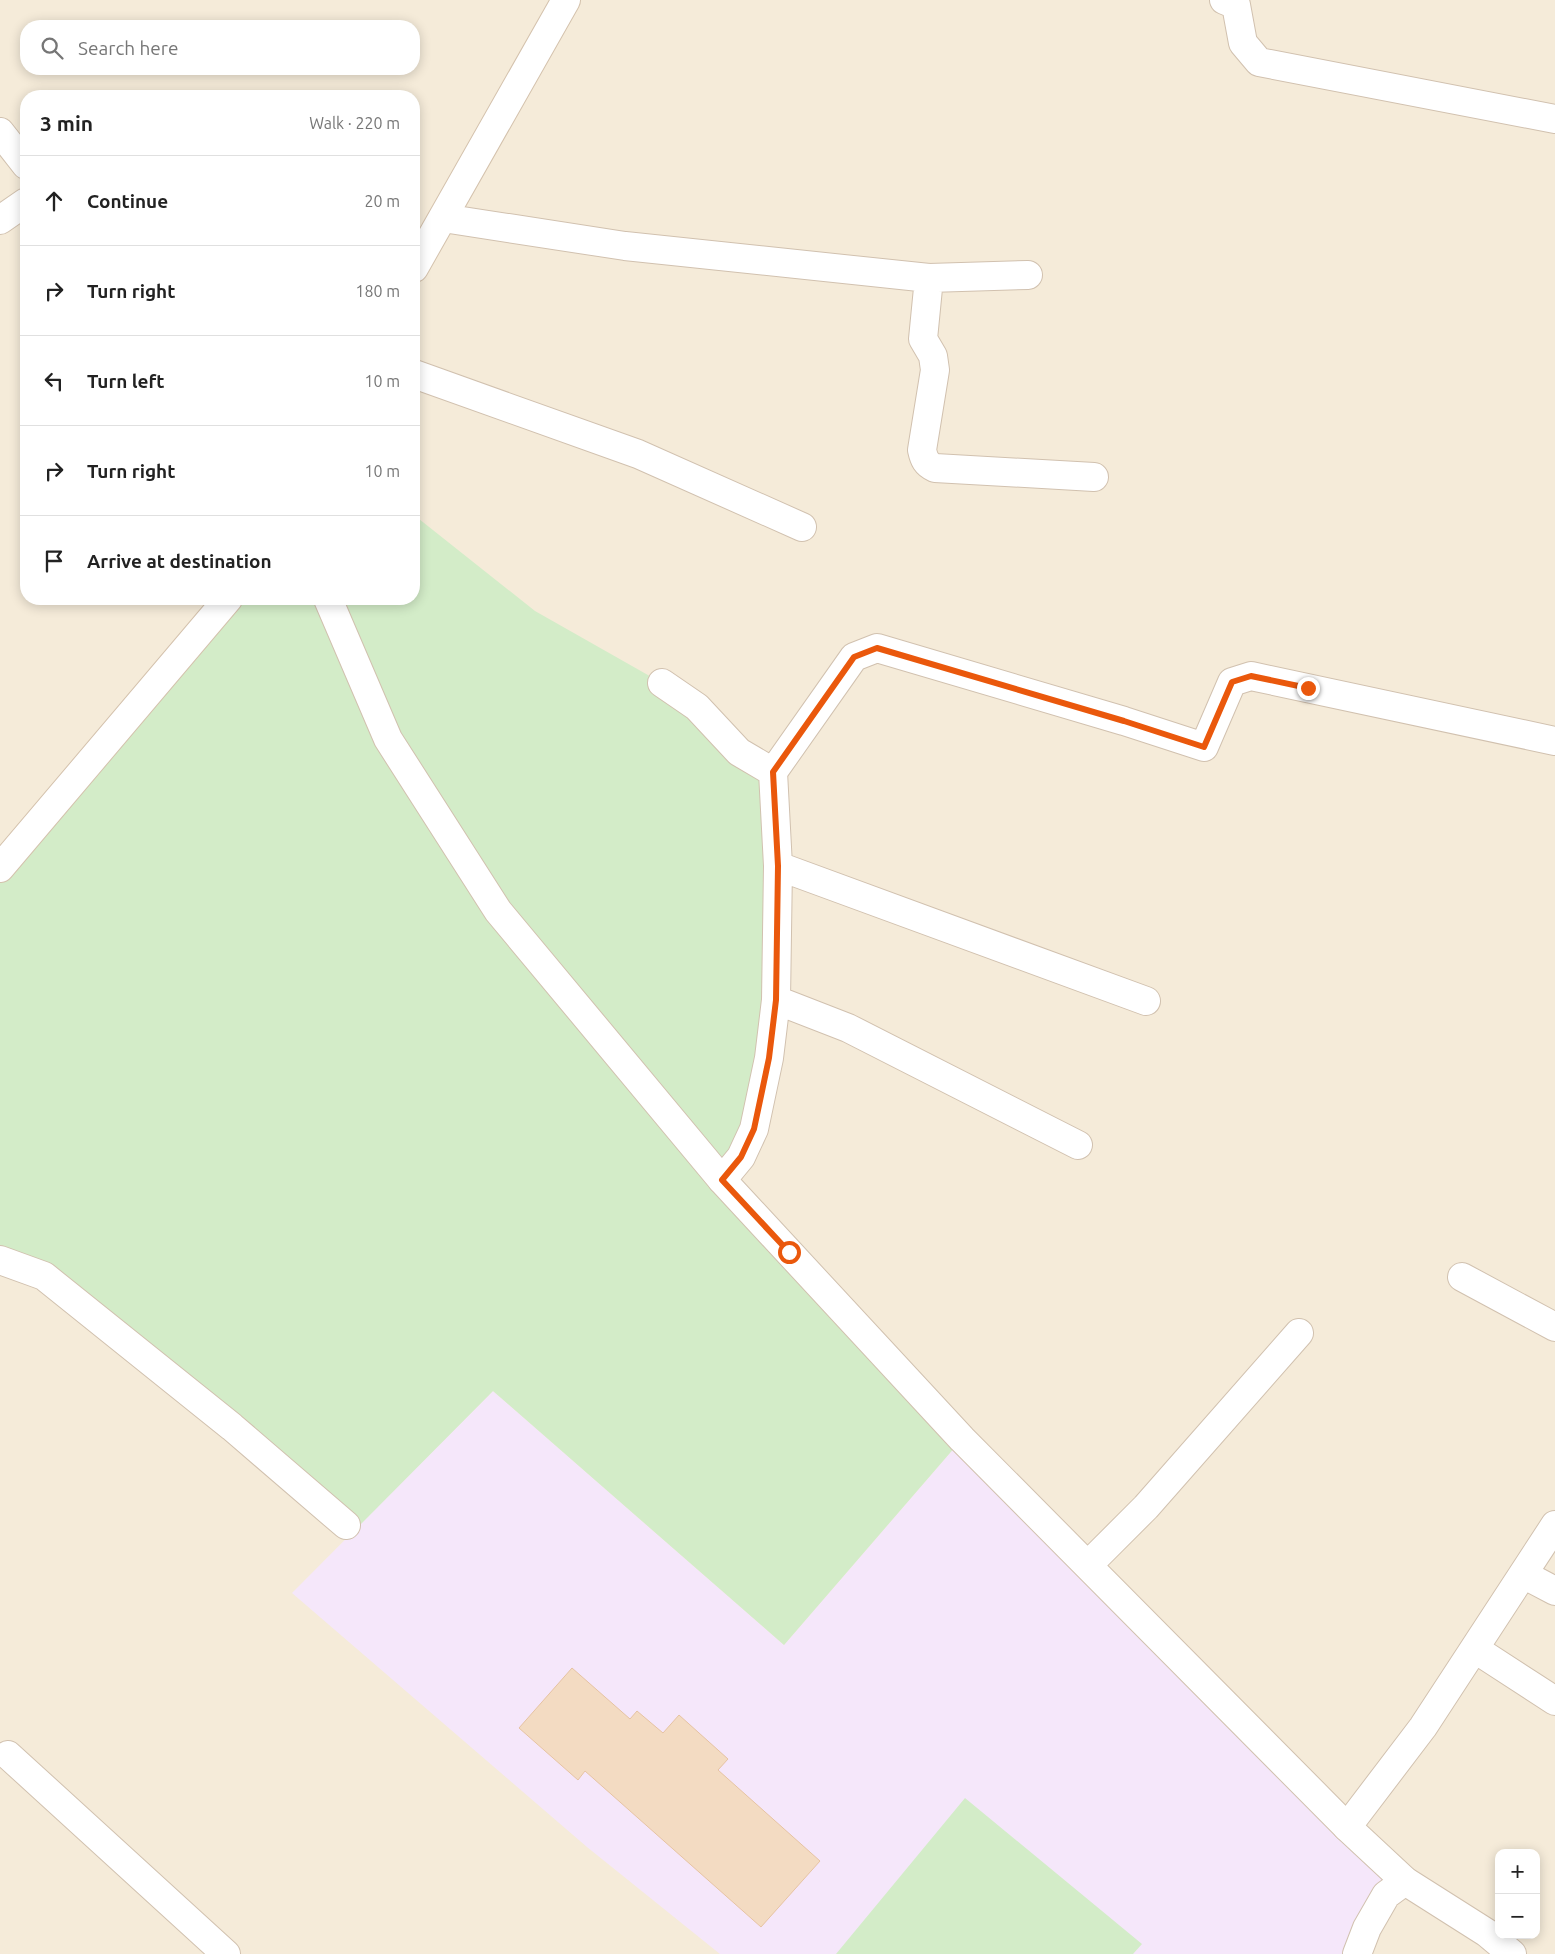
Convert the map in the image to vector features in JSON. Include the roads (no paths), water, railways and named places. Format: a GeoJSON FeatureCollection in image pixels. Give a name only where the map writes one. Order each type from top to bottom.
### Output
{"type":"FeatureCollection","features":[{"type":"Feature","properties":{"kind":"street"},"geometry":{"type":"LineString","coordinates":[[420,258],[566,0]]}},
{"type":"Feature","properties":{"kind":"street"},"geometry":{"type":"LineString","coordinates":[[1224,0],[1236,5],[1243,43],[1259,62],[1555,119]]}},
{"type":"Feature","properties":{"kind":"street"},"geometry":{"type":"LineString","coordinates":[[0,132],[20,157]]}},
{"type":"Feature","properties":{"kind":"street"},"geometry":{"type":"LineString","coordinates":[[0,220],[20,206]]}},
{"type":"Feature","properties":{"kind":"street"},"geometry":{"type":"LineString","coordinates":[[443,218],[625,246],[929,278],[1028,275]]}},
{"type":"Feature","properties":{"kind":"street"},"geometry":{"type":"LineString","coordinates":[[929,278],[923,340],[933,356],[936,370],[922,450],[924,459],[935,468],[1094,477]]}},
{"type":"Feature","properties":{"kind":"street"},"geometry":{"type":"LineString","coordinates":[[420,376],[638,454],[802,527]]}},
{"type":"Feature","properties":{"kind":"street"},"geometry":{"type":"LineString","coordinates":[[0,868],[223,605]]}},
{"type":"Feature","properties":{"kind":"street"},"geometry":{"type":"LineString","coordinates":[[331,605],[388,739],[498,911],[722,1180],[962,1439],[1347,1827],[1405,1881],[1487,1933],[1512,1954]]}},
{"type":"Feature","properties":{"kind":"street"},"geometry":{"type":"LineString","coordinates":[[722,1180],[741,1157],[754,1129],[769,1058],[776,1000],[778,866],[773,772],[854,657],[877,648],[1124,721],[1204,747],[1232,682],[1251,676],[1555,741]]}},
{"type":"Feature","properties":{"kind":"street"},"geometry":{"type":"LineString","coordinates":[[662,683],[697,707],[740,752],[773,772]]}},
{"type":"Feature","properties":{"kind":"street"},"geometry":{"type":"LineString","coordinates":[[778,866],[1146,1001]]}},
{"type":"Feature","properties":{"kind":"street"},"geometry":{"type":"LineString","coordinates":[[776,1000],[848,1028],[1078,1144]]}},
{"type":"Feature","properties":{"kind":"street"},"geometry":{"type":"LineString","coordinates":[[0,1260],[44,1276],[232,1427],[346,1526]]}},
{"type":"Feature","properties":{"kind":"street"},"geometry":{"type":"LineString","coordinates":[[1462,1277],[1555,1327]]}},
{"type":"Feature","properties":{"kind":"street"},"geometry":{"type":"LineString","coordinates":[[1088,1565],[1146,1506],[1299,1333]]}},
{"type":"Feature","properties":{"kind":"street"},"geometry":{"type":"LineString","coordinates":[[1347,1827],[1423,1727],[1555,1525]]}},
{"type":"Feature","properties":{"kind":"street"},"geometry":{"type":"LineString","coordinates":[[1523,1574],[1555,1591]]}},
{"type":"Feature","properties":{"kind":"street"},"geometry":{"type":"LineString","coordinates":[[1475,1648],[1555,1701]]}},
{"type":"Feature","properties":{"kind":"street"},"geometry":{"type":"LineString","coordinates":[[8,1755],[226,1954]]}},
{"type":"Feature","properties":{"kind":"street"},"geometry":{"type":"LineString","coordinates":[[1357,1954],[1368,1928],[1386,1895],[1405,1881]]}}]}
